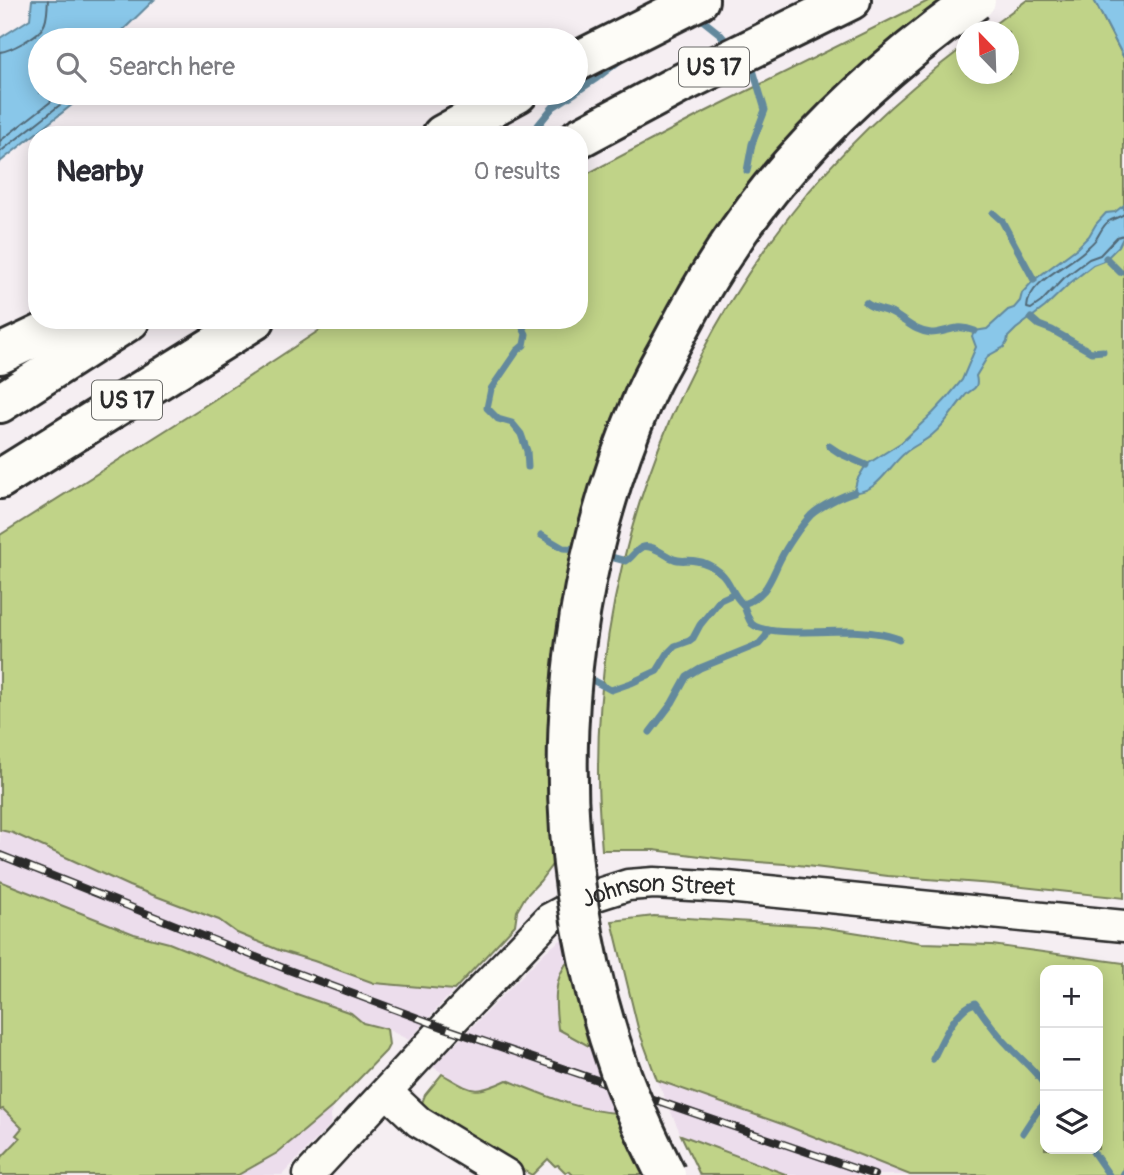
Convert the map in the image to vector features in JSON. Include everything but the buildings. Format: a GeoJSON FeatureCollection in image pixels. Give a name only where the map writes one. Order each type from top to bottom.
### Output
{"type":"FeatureCollection","features":[{"type":"Feature","properties":{"kind":"highway","name":"US 17"},"geometry":{"type":"LineString","coordinates":[[588,56],[699,0]]}},
{"type":"Feature","properties":{"kind":"highway","name":"US 17"},"geometry":{"type":"LineString","coordinates":[[588,133],[676,86],[851,0]]}},
{"type":"Feature","properties":{"kind":"highway"},"geometry":{"type":"LineString","coordinates":[[666,1175],[637,1115],[604,1020],[582,927],[572,869],[567,733],[572,664],[580,608],[596,534],[618,462],[646,391],[727,247],[771,189],[821,132],[873,81],[933,30],[976,0]]}},
{"type":"Feature","properties":{"kind":"highway"},"geometry":{"type":"LineString","coordinates":[[458,126],[496,105]]}},
{"type":"Feature","properties":{"kind":"highway"},"geometry":{"type":"LineString","coordinates":[[0,354],[53,329]]}},
{"type":"Feature","properties":{"kind":"highway","name":"US 17"},"geometry":{"type":"LineString","coordinates":[[0,403],[116,329]]}},
{"type":"Feature","properties":{"kind":"highway","name":"US 17"},"geometry":{"type":"LineString","coordinates":[[0,479],[241,329]]}},
{"type":"Feature","properties":{"kind":"street","name":"Johnson Street"},"geometry":{"type":"LineString","coordinates":[[309,1175],[549,919],[590,897],[628,885],[654,883],[727,887],[1124,926]]}},
{"type":"Feature","properties":{"kind":"street"},"geometry":{"type":"LineString","coordinates":[[387,1092],[419,1122],[507,1175]]}},
{"type":"Feature","properties":{"kind":"shaded area"},"geometry":{"type":"Polygon","coordinates":[[[0,830],[13,833],[129,886],[219,920],[237,933],[281,951],[407,986],[454,990],[409,1040],[387,1029],[363,1023],[351,1013],[169,943],[134,934],[0,881],[0,830]]]}},
{"type":"Feature","properties":{"kind":"shaded area"},"geometry":{"type":"Polygon","coordinates":[[[566,936],[570,959],[563,966],[555,997],[568,1036],[596,1050],[617,1113],[594,1111],[507,1080],[491,1088],[471,1091],[433,1067],[545,952],[566,936]]]}},
{"type":"Feature","properties":{"kind":"shaded area"},"geometry":{"type":"Polygon","coordinates":[[[657,1080],[790,1127],[910,1175],[788,1175],[744,1159],[681,1135],[657,1080]]]}},
{"type":"Feature","properties":{"kind":"shaded area"},"geometry":{"type":"Polygon","coordinates":[[[332,1107],[330,1125],[282,1175],[238,1175],[277,1152],[332,1107]]]}},
{"type":"Feature","properties":{"kind":"shaded area"},"geometry":{"type":"Polygon","coordinates":[[[2,1108],[22,1128],[20,1138],[0,1159],[0,1110],[2,1108]]]}},
{"type":"Feature","properties":{"kind":"green space"},"geometry":{"type":"Polygon","coordinates":[[[930,0],[945,0],[887,47],[601,458],[581,521],[560,622],[553,686],[554,862],[525,897],[517,911],[515,925],[454,990],[374,983],[281,951],[237,933],[219,920],[129,886],[13,833],[0,830],[0,535],[321,329],[588,329],[588,173],[930,0]]]}},
{"type":"Feature","properties":{"kind":"green space"},"geometry":{"type":"Polygon","coordinates":[[[1027,0],[1094,0],[1124,58],[1124,898],[731,860],[654,850],[602,850],[598,775],[601,699],[610,624],[626,551],[648,478],[675,408],[708,340],[747,275],[791,214],[830,167],[895,103],[956,53],[956,84],[1019,84],[1019,21],[999,21],[1027,0]]]}},
{"type":"Feature","properties":{"kind":"green space"},"geometry":{"type":"Polygon","coordinates":[[[0,881],[134,934],[169,943],[351,1013],[363,1023],[387,1029],[389,1045],[332,1107],[277,1153],[238,1175],[0,1175],[0,1159],[20,1138],[16,1135],[22,1128],[3,1109],[0,1110],[0,881]]]}},
{"type":"Feature","properties":{"kind":"green space"},"geometry":{"type":"Polygon","coordinates":[[[654,916],[815,926],[922,943],[992,945],[1124,963],[1124,1175],[910,1175],[790,1127],[657,1080],[638,1028],[612,921],[654,916]]]}},
{"type":"Feature","properties":{"kind":"green space"},"geometry":{"type":"Polygon","coordinates":[[[570,959],[596,1050],[558,1029],[558,983],[564,966],[570,959]]]}},
{"type":"Feature","properties":{"kind":"green space"},"geometry":{"type":"Polygon","coordinates":[[[442,1074],[467,1088],[479,1090],[507,1080],[574,1105],[617,1113],[646,1175],[573,1175],[569,1171],[566,1173],[558,1165],[555,1166],[548,1159],[532,1175],[419,1107],[442,1074]]]}},
{"type":"Feature","properties":{"kind":"green space"},"geometry":{"type":"Polygon","coordinates":[[[681,1135],[788,1175],[700,1175],[681,1135]]]}},
{"type":"Feature","properties":{"kind":"water"},"geometry":{"type":"Polygon","coordinates":[[[32,0],[154,0],[125,28],[28,28],[28,105],[72,105],[45,126],[28,126],[28,140],[0,162],[0,38],[30,19],[32,0]]]}},
{"type":"Feature","properties":{"kind":"water"},"geometry":{"type":"Polygon","coordinates":[[[1094,0],[1124,0],[1124,58],[1094,0]]]}},
{"type":"Feature","properties":{"kind":"water"},"geometry":{"type":"Polygon","coordinates":[[[1124,205],[1124,236],[1119,246],[1104,261],[1093,265],[1016,329],[1008,337],[1004,347],[988,356],[976,376],[976,387],[966,394],[937,431],[905,453],[876,484],[869,489],[854,492],[857,480],[866,465],[902,442],[933,413],[962,380],[976,347],[972,336],[975,331],[987,329],[1008,310],[1014,308],[1022,293],[1034,280],[1077,248],[1106,213],[1115,212],[1124,205]]]}},
{"type":"Feature","properties":{"kind":"waterway"},"geometry":{"type":"LineString","coordinates":[[696,15],[720,34],[731,47]]}},
{"type":"Feature","properties":{"kind":"waterway"},"geometry":{"type":"LineString","coordinates":[[588,84],[623,58]]}},
{"type":"Feature","properties":{"kind":"waterway"},"geometry":{"type":"LineString","coordinates":[[746,64],[754,73],[765,110],[752,144],[747,171]]}},
{"type":"Feature","properties":{"kind":"waterway"},"geometry":{"type":"LineString","coordinates":[[537,126],[556,105]]}},
{"type":"Feature","properties":{"kind":"waterway"},"geometry":{"type":"LineString","coordinates":[[993,213],[1002,221],[1034,280]]}},
{"type":"Feature","properties":{"kind":"waterway"},"geometry":{"type":"LineString","coordinates":[[1106,258],[1120,272]]}},
{"type":"Feature","properties":{"kind":"waterway"},"geometry":{"type":"LineString","coordinates":[[866,303],[925,332],[935,333],[960,328],[975,331]]}},
{"type":"Feature","properties":{"kind":"waterway"},"geometry":{"type":"LineString","coordinates":[[1031,318],[1039,325],[1091,352],[1103,351]]}},
{"type":"Feature","properties":{"kind":"waterway"},"geometry":{"type":"LineString","coordinates":[[524,329],[526,334],[524,345],[491,389],[487,408],[498,419],[512,423],[521,434],[527,451],[528,467]]}},
{"type":"Feature","properties":{"kind":"waterway"},"geometry":{"type":"LineString","coordinates":[[829,446],[866,465]]}},
{"type":"Feature","properties":{"kind":"waterway"},"geometry":{"type":"LineString","coordinates":[[603,555],[626,561],[638,550],[647,547],[677,560],[703,562],[721,573],[743,604],[763,592],[786,549],[811,515],[854,492]]}},
{"type":"Feature","properties":{"kind":"waterway"},"geometry":{"type":"LineString","coordinates":[[541,535],[563,548],[582,549]]}},
{"type":"Feature","properties":{"kind":"waterway"},"geometry":{"type":"LineString","coordinates":[[588,676],[611,690],[657,671],[675,646],[693,638],[720,600],[733,594]]}},
{"type":"Feature","properties":{"kind":"waterway"},"geometry":{"type":"LineString","coordinates":[[743,604],[752,624],[759,628],[863,632],[899,639]]}},
{"type":"Feature","properties":{"kind":"waterway"},"geometry":{"type":"LineString","coordinates":[[650,732],[672,703],[687,676],[759,644],[768,630]]}},
{"type":"Feature","properties":{"kind":"waterway"},"geometry":{"type":"LineString","coordinates":[[933,1059],[955,1019],[975,1003],[998,1034],[1040,1079]]}},
{"type":"Feature","properties":{"kind":"waterway"},"geometry":{"type":"LineString","coordinates":[[1023,1133],[1040,1109]]}},
{"type":"Feature","properties":{"kind":"waterway"},"geometry":{"type":"LineString","coordinates":[[1094,1154],[1109,1175]]}},
{"type":"Feature","properties":{"kind":"railway"},"geometry":{"type":"LineString","coordinates":[[0,855],[286,969],[445,1028],[874,1175]]}}]}
